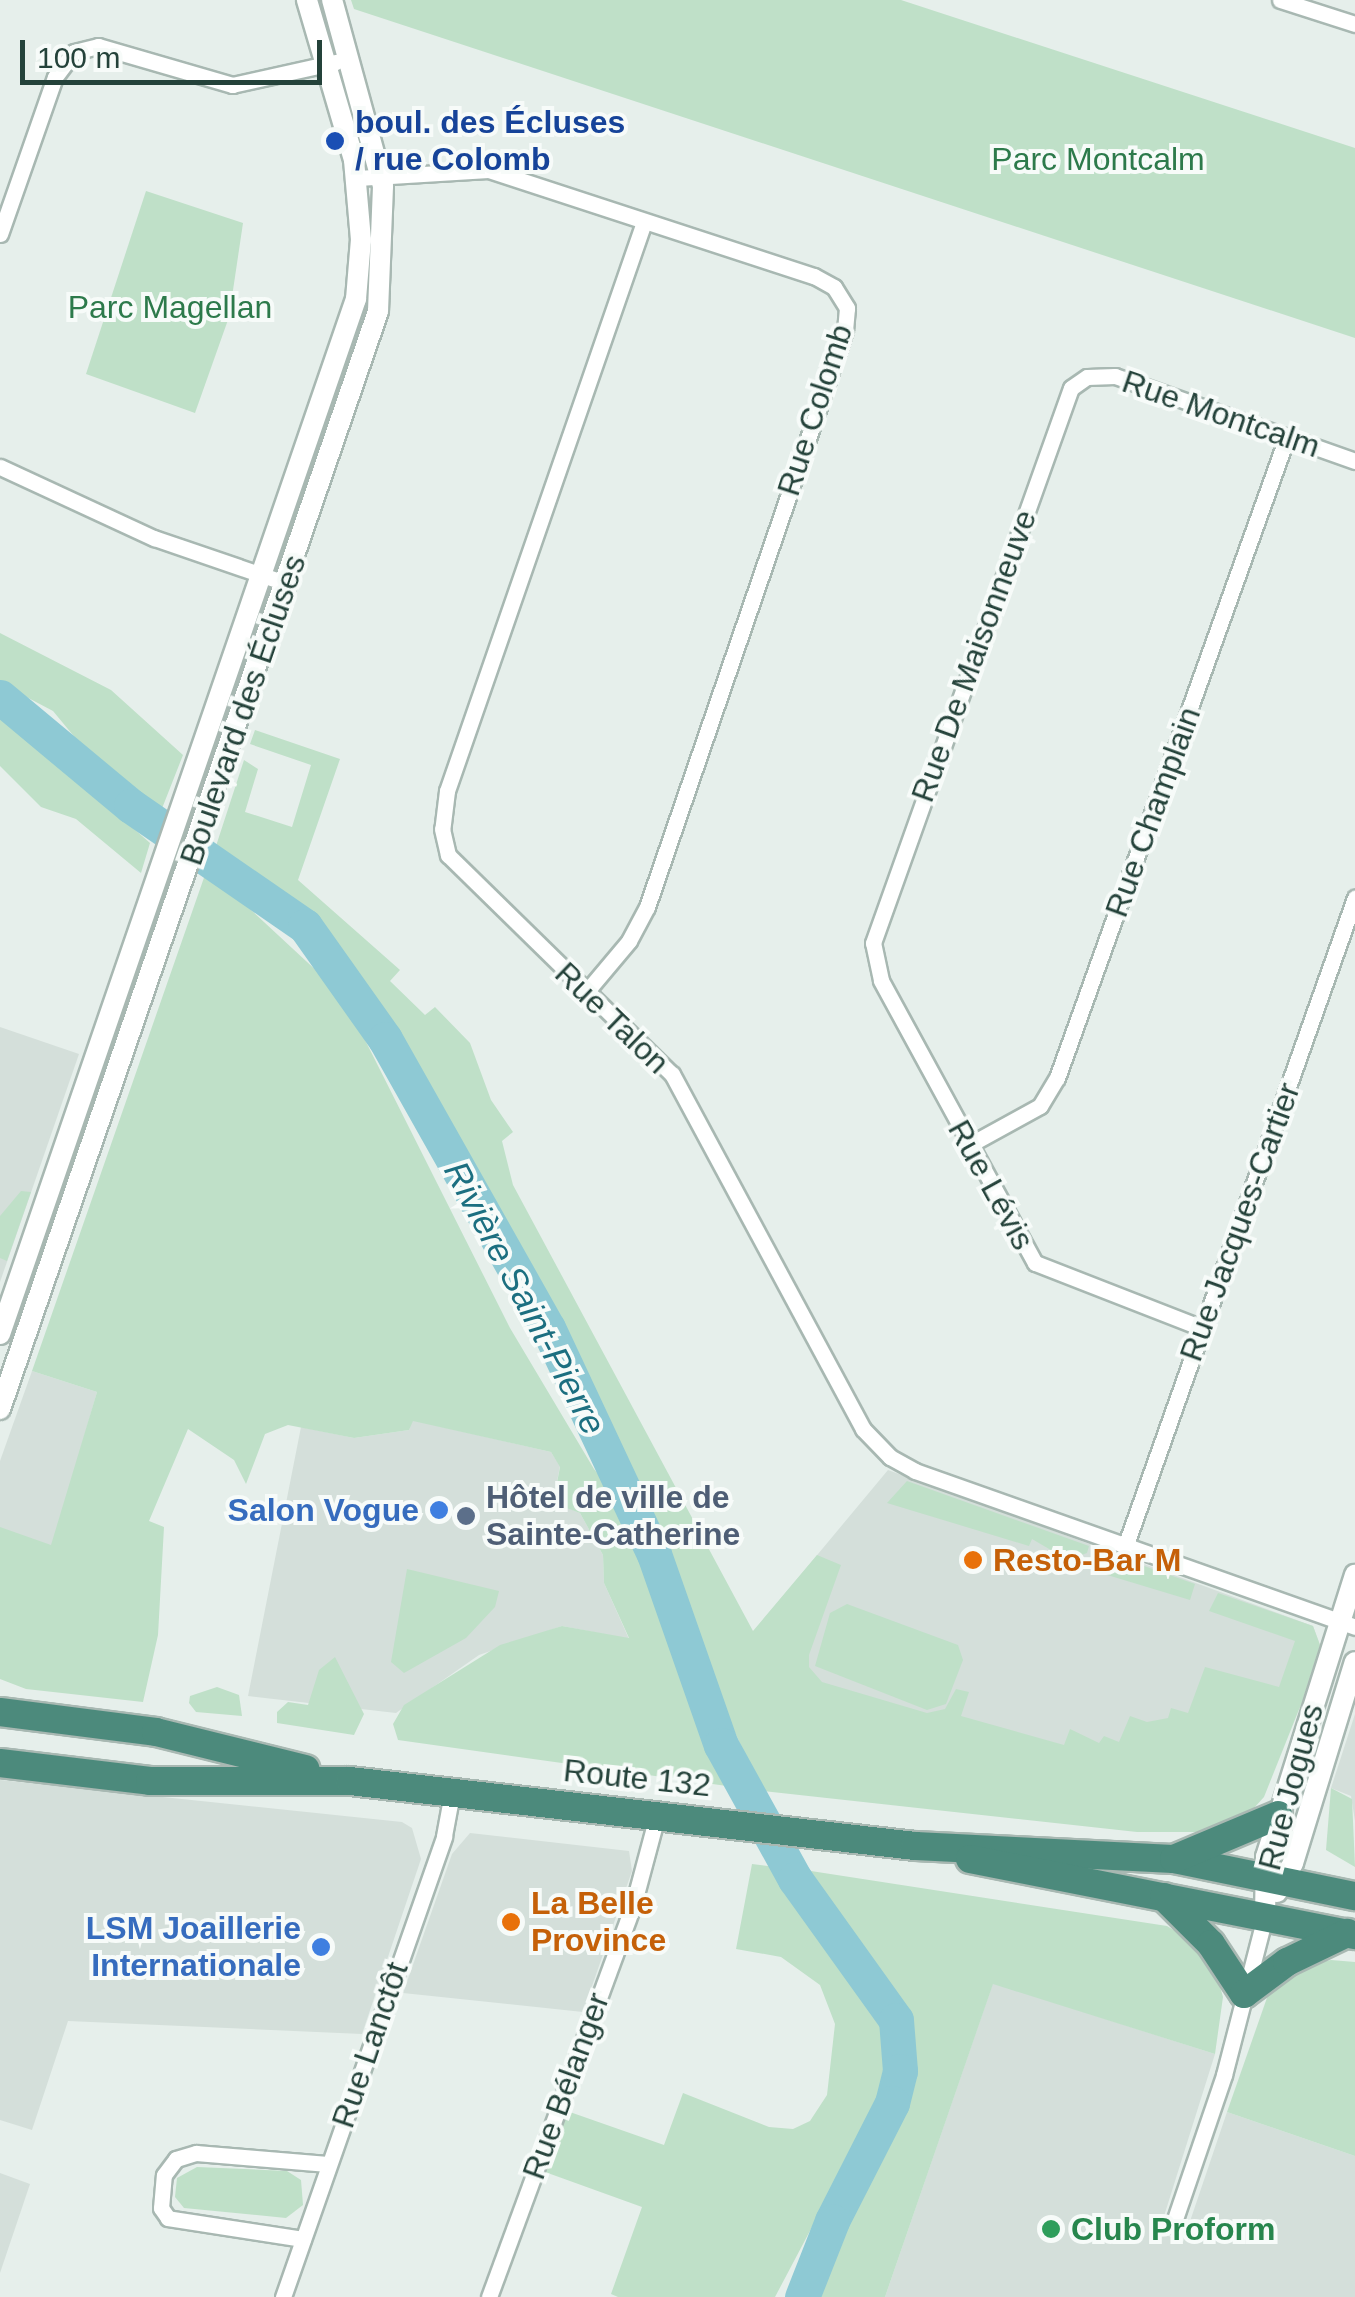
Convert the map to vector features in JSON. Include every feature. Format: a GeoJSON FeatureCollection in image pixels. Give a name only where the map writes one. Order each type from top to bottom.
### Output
{"type":"FeatureCollection","features":[{"type":"Feature","properties":{"kind":"highway","name":"Route 132"},"geometry":{"type":"LineString","coordinates":[[6,1708],[156,1732],[350,1780],[915,1846],[1174,1859],[1355,1896]]}},
{"type":"Feature","properties":{"kind":"highway","name":"Route 132"},"geometry":{"type":"LineString","coordinates":[[0,1763],[150,1780],[350,1780]]}},
{"type":"Feature","properties":{"kind":"highway"},"geometry":{"type":"LineString","coordinates":[[1174,1859],[1278,1816]]}},
{"type":"Feature","properties":{"kind":"highway","name":"Route 132"},"geometry":{"type":"LineString","coordinates":[[915,1846],[1048,1879],[1351,1934]]}},
{"type":"Feature","properties":{"kind":"highway"},"geometry":{"type":"LineString","coordinates":[[1164,1898],[1211,1944],[1244,1994],[1287,1962],[1351,1934]]}},
{"type":"Feature","properties":{"kind":"street","name":"Boulevard des Écluses"},"geometry":{"type":"LineString","coordinates":[[0,1334],[264,576],[356,299],[361,240],[357,178],[307,0]]}},
{"type":"Feature","properties":{"kind":"street","name":"Boulevard des Écluses"},"geometry":{"type":"LineString","coordinates":[[0,1408],[288,584],[378,312],[385,248],[381,174],[332,0]]}},
{"type":"Feature","properties":{"kind":"street"},"geometry":{"type":"LineString","coordinates":[[1280,0],[1355,24]]}},
{"type":"Feature","properties":{"kind":"street"},"geometry":{"type":"LineString","coordinates":[[0,234],[55,76],[74,52],[106,48],[232,85],[350,58]]}},
{"type":"Feature","properties":{"kind":"street","name":"Rue Colomb"},"geometry":{"type":"LineString","coordinates":[[357,178],[480,168],[822,279],[844,300],[847,324],[647,907],[629,941],[587,992]]}},
{"type":"Feature","properties":{"kind":"street","name":"Rue Talon"},"geometry":{"type":"LineString","coordinates":[[644,222],[442,820],[458,870],[653,1052],[685,1094],[879,1447],[915,1472],[1347,1624]]}},
{"type":"Feature","properties":{"kind":"street","name":"Rue Montcalm"},"geometry":{"type":"LineString","coordinates":[[1087,377],[1115,376],[1355,462]]}},
{"type":"Feature","properties":{"kind":"street","name":"Rue De Maisonneuve"},"geometry":{"type":"LineString","coordinates":[[874,943],[1066,396],[1087,377]]}},
{"type":"Feature","properties":{"kind":"street","name":"Rue Champlain"},"geometry":{"type":"LineString","coordinates":[[969,1145],[1031,1113],[1052,1089],[1287,437]]}},
{"type":"Feature","properties":{"kind":"street"},"geometry":{"type":"LineString","coordinates":[[0,468],[154,538],[288,584]]}},
{"type":"Feature","properties":{"kind":"street","name":"Rue Jacques-Cartier"},"geometry":{"type":"LineString","coordinates":[[1125,1547],[1355,898]]}},
{"type":"Feature","properties":{"kind":"street","name":"Rue Lévis"},"geometry":{"type":"LineString","coordinates":[[874,943],[881,980],[1035,1264],[1202,1328]]}},
{"type":"Feature","properties":{"kind":"street","name":"Rue Jogues"},"geometry":{"type":"LineString","coordinates":[[1275,1878],[1278,1816],[1347,1624],[1355,1575]]}},
{"type":"Feature","properties":{"kind":"street","name":"Rue Jogues"},"geometry":{"type":"LineString","coordinates":[[1264,1916],[1355,1662]]}},
{"type":"Feature","properties":{"kind":"street","name":"Rue Lanctôt"},"geometry":{"type":"LineString","coordinates":[[283,2297],[444,1836],[452,1793]]}},
{"type":"Feature","properties":{"kind":"street","name":"Rue Bélanger"},"geometry":{"type":"LineString","coordinates":[[489,2297],[634,1902],[657,1816]]}},
{"type":"Feature","properties":{"kind":"street"},"geometry":{"type":"LineString","coordinates":[[1173,2225],[1224,2075],[1264,1916]]}},
{"type":"Feature","properties":{"kind":"street"},"geometry":{"type":"LineString","coordinates":[[304,2239],[168,2218],[161,2208],[164,2174],[176,2160],[196,2154],[328,2164]]}},
{"type":"Feature","properties":{"kind":"shaded area"},"geometry":{"type":"Polygon","coordinates":[[[0,1027],[79,1054],[0,1282],[0,1027]]]}},
{"type":"Feature","properties":{"kind":"shaded area"},"geometry":{"type":"Polygon","coordinates":[[[32,1371],[97,1392],[52,1548],[0,1534],[0,1461],[32,1371]]]}},
{"type":"Feature","properties":{"kind":"shaded area"},"geometry":{"type":"Polygon","coordinates":[[[412,1420],[551,1452],[560,1466],[553,1502],[580,1513],[603,1555],[604,1583],[629,1639],[562,1626],[479,1655],[396,1713],[248,1696],[301,1427],[354,1438],[409,1430],[412,1420]]]}},
{"type":"Feature","properties":{"kind":"shaded area"},"geometry":{"type":"Polygon","coordinates":[[[888,1470],[1313,1626],[1320,1645],[1300,1708],[1189,1722],[1085,1763],[807,1691],[753,1632],[888,1470]]]}},
{"type":"Feature","properties":{"kind":"shaded area"},"geometry":{"type":"Polygon","coordinates":[[[1355,1714],[1355,1821],[1351,1796],[1331,1788],[1355,1714]]]}},
{"type":"Feature","properties":{"kind":"shaded area"},"geometry":{"type":"Polygon","coordinates":[[[0,1780],[402,1822],[412,1828],[421,1859],[362,2034],[68,2021],[32,2130],[0,2120],[0,1780]]]}},
{"type":"Feature","properties":{"kind":"shaded area"},"geometry":{"type":"Polygon","coordinates":[[[470,1833],[629,1851],[632,1871],[583,2012],[403,1993],[452,1854],[470,1833]]]}},
{"type":"Feature","properties":{"kind":"shaded area"},"geometry":{"type":"Polygon","coordinates":[[[993,1983],[1215,2054],[1159,2232],[1183,2242],[1227,2112],[1355,2156],[1355,2297],[885,2297],[993,1983]]]}},
{"type":"Feature","properties":{"kind":"shaded area"},"geometry":{"type":"Polygon","coordinates":[[[0,2173],[30,2184],[0,2273],[0,2173]]]}},
{"type":"Feature","properties":{"kind":"green space","name":"Parc Montcalm"},"geometry":{"type":"Polygon","coordinates":[[[351,0],[901,0],[1355,148],[1355,338],[354,9],[351,0]]]}},
{"type":"Feature","properties":{"kind":"green space","name":"Parc Magellan"},"geometry":{"type":"Polygon","coordinates":[[[146,191],[243,223],[229,317],[195,413],[86,374],[146,191]]]}},
{"type":"Feature","properties":{"kind":"green space"},"geometry":{"type":"Polygon","coordinates":[[[0,633],[111,690],[183,755],[161,811],[106,775],[53,711],[0,683],[0,633]]]}},
{"type":"Feature","properties":{"kind":"green space"},"geometry":{"type":"Polygon","coordinates":[[[0,711],[150,843],[141,873],[76,819],[41,807],[0,766],[0,711]]]}},
{"type":"Feature","properties":{"kind":"green space"},"geometry":{"type":"Polygon","coordinates":[[[255,730],[340,759],[298,880],[400,970],[390,981],[425,1015],[435,1007],[470,1043],[491,1100],[513,1132],[502,1141],[513,1185],[753,1631],[817,1555],[841,1565],[809,1655],[809,1667],[822,1682],[927,1713],[945,1709],[956,1689],[969,1692],[961,1716],[1064,1745],[1070,1729],[1099,1743],[1104,1736],[1119,1742],[1130,1716],[1147,1722],[1168,1718],[1171,1708],[1188,1713],[1205,1667],[1279,1687],[1295,1641],[1209,1611],[1218,1593],[1313,1626],[1320,1645],[1302,1702],[1264,1797],[1244,1819],[1212,1832],[1137,1832],[763,1791],[722,1706],[667,1541],[630,1466],[533,1313],[415,1078],[327,946],[216,846],[244,760],[258,769],[245,812],[292,827],[311,765],[250,744],[255,730]]]}},
{"type":"Feature","properties":{"kind":"green space"},"geometry":{"type":"Polygon","coordinates":[[[207,869],[320,974],[364,1038],[510,1328],[594,1469],[636,1522],[637,1545],[667,1615],[702,1731],[734,1787],[398,1740],[393,1724],[404,1705],[500,1645],[562,1626],[629,1638],[604,1583],[603,1555],[580,1513],[553,1503],[560,1467],[551,1452],[413,1421],[409,1430],[354,1438],[288,1425],[265,1434],[246,1484],[234,1460],[188,1429],[149,1521],[164,1527],[158,1635],[143,1702],[26,1689],[0,1679],[0,1527],[51,1545],[97,1392],[32,1371],[207,869]]]}},
{"type":"Feature","properties":{"kind":"green space"},"geometry":{"type":"Polygon","coordinates":[[[21,1191],[31,1192],[7,1261],[0,1258],[0,1216],[21,1191]]]}},
{"type":"Feature","properties":{"kind":"green space"},"geometry":{"type":"Polygon","coordinates":[[[907,1481],[1089,1546],[1087,1553],[1068,1560],[1032,1539],[1029,1546],[887,1503],[907,1481]]]}},
{"type":"Feature","properties":{"kind":"green space"},"geometry":{"type":"Polygon","coordinates":[[[1113,1555],[1195,1584],[1190,1600],[1104,1574],[1113,1555]]]}},
{"type":"Feature","properties":{"kind":"green space"},"geometry":{"type":"Polygon","coordinates":[[[407,1569],[499,1591],[495,1607],[466,1638],[404,1673],[391,1662],[407,1569]]]}},
{"type":"Feature","properties":{"kind":"green space"},"geometry":{"type":"Polygon","coordinates":[[[847,1604],[958,1645],[963,1660],[946,1704],[927,1710],[815,1666],[830,1613],[847,1604]]]}},
{"type":"Feature","properties":{"kind":"green space"},"geometry":{"type":"Polygon","coordinates":[[[335,1657],[364,1714],[354,1735],[277,1723],[277,1712],[288,1702],[308,1705],[319,1670],[335,1657]]]}},
{"type":"Feature","properties":{"kind":"green space"},"geometry":{"type":"Polygon","coordinates":[[[217,1687],[239,1695],[242,1716],[196,1712],[189,1703],[190,1696],[217,1687]]]}},
{"type":"Feature","properties":{"kind":"green space"},"geometry":{"type":"Polygon","coordinates":[[[1331,1788],[1352,1799],[1355,1867],[1326,1850],[1331,1788]]]}},
{"type":"Feature","properties":{"kind":"green space"},"geometry":{"type":"Polygon","coordinates":[[[752,1864],[775,1867],[881,2025],[885,2067],[877,2104],[775,2297],[618,2297],[611,2294],[642,2207],[545,2172],[567,2111],[664,2145],[683,2093],[769,2127],[793,2129],[810,2121],[827,2095],[835,2024],[820,1985],[781,1957],[736,1949],[752,1864]]]}},
{"type":"Feature","properties":{"kind":"green space"},"geometry":{"type":"Polygon","coordinates":[[[798,1869],[1167,1926],[1198,1945],[1215,1969],[1223,1997],[1215,2054],[993,1984],[885,2297],[813,2297],[897,2109],[907,2041],[897,2006],[874,1966],[798,1869]]]}},
{"type":"Feature","properties":{"kind":"green space"},"geometry":{"type":"Polygon","coordinates":[[[1331,1960],[1355,1962],[1355,2156],[1227,2112],[1269,1992],[1303,1966],[1331,1960]]]}},
{"type":"Feature","properties":{"kind":"green space"},"geometry":{"type":"Polygon","coordinates":[[[197,2167],[287,2171],[301,2180],[303,2205],[286,2218],[184,2208],[175,2197],[177,2178],[197,2167]]]}},
{"type":"Feature","properties":{"kind":"waterway","name":"Rivière Saint-Pierre"},"geometry":{"type":"LineString","coordinates":[[0,697],[131,806],[305,926],[385,1039],[548,1328],[654,1554],[721,1745],[795,1879],[896,2020],[900,2071],[892,2103],[832,2221],[802,2297]]}},
{"type":"Feature","properties":{"kind":"place","name":"boul. des Écluses / rue Colomb"},"geometry":{"type":"Point","coordinates":[335,141]}},
{"type":"Feature","properties":{"kind":"place","name":"Salon Vogue"},"geometry":{"type":"Point","coordinates":[439,1510]}},
{"type":"Feature","properties":{"kind":"place","name":"Hôtel de ville de Sainte-Catherine"},"geometry":{"type":"Point","coordinates":[466,1516]}},
{"type":"Feature","properties":{"kind":"place","name":"Resto-Bar M"},"geometry":{"type":"Point","coordinates":[973,1560]}},
{"type":"Feature","properties":{"kind":"place","name":"La Belle Province"},"geometry":{"type":"Point","coordinates":[511,1922]}},
{"type":"Feature","properties":{"kind":"place","name":"LSM Joaillerie Internationale"},"geometry":{"type":"Point","coordinates":[321,1947]}},
{"type":"Feature","properties":{"kind":"place","name":"Club Proform"},"geometry":{"type":"Point","coordinates":[1051,2229]}}]}
